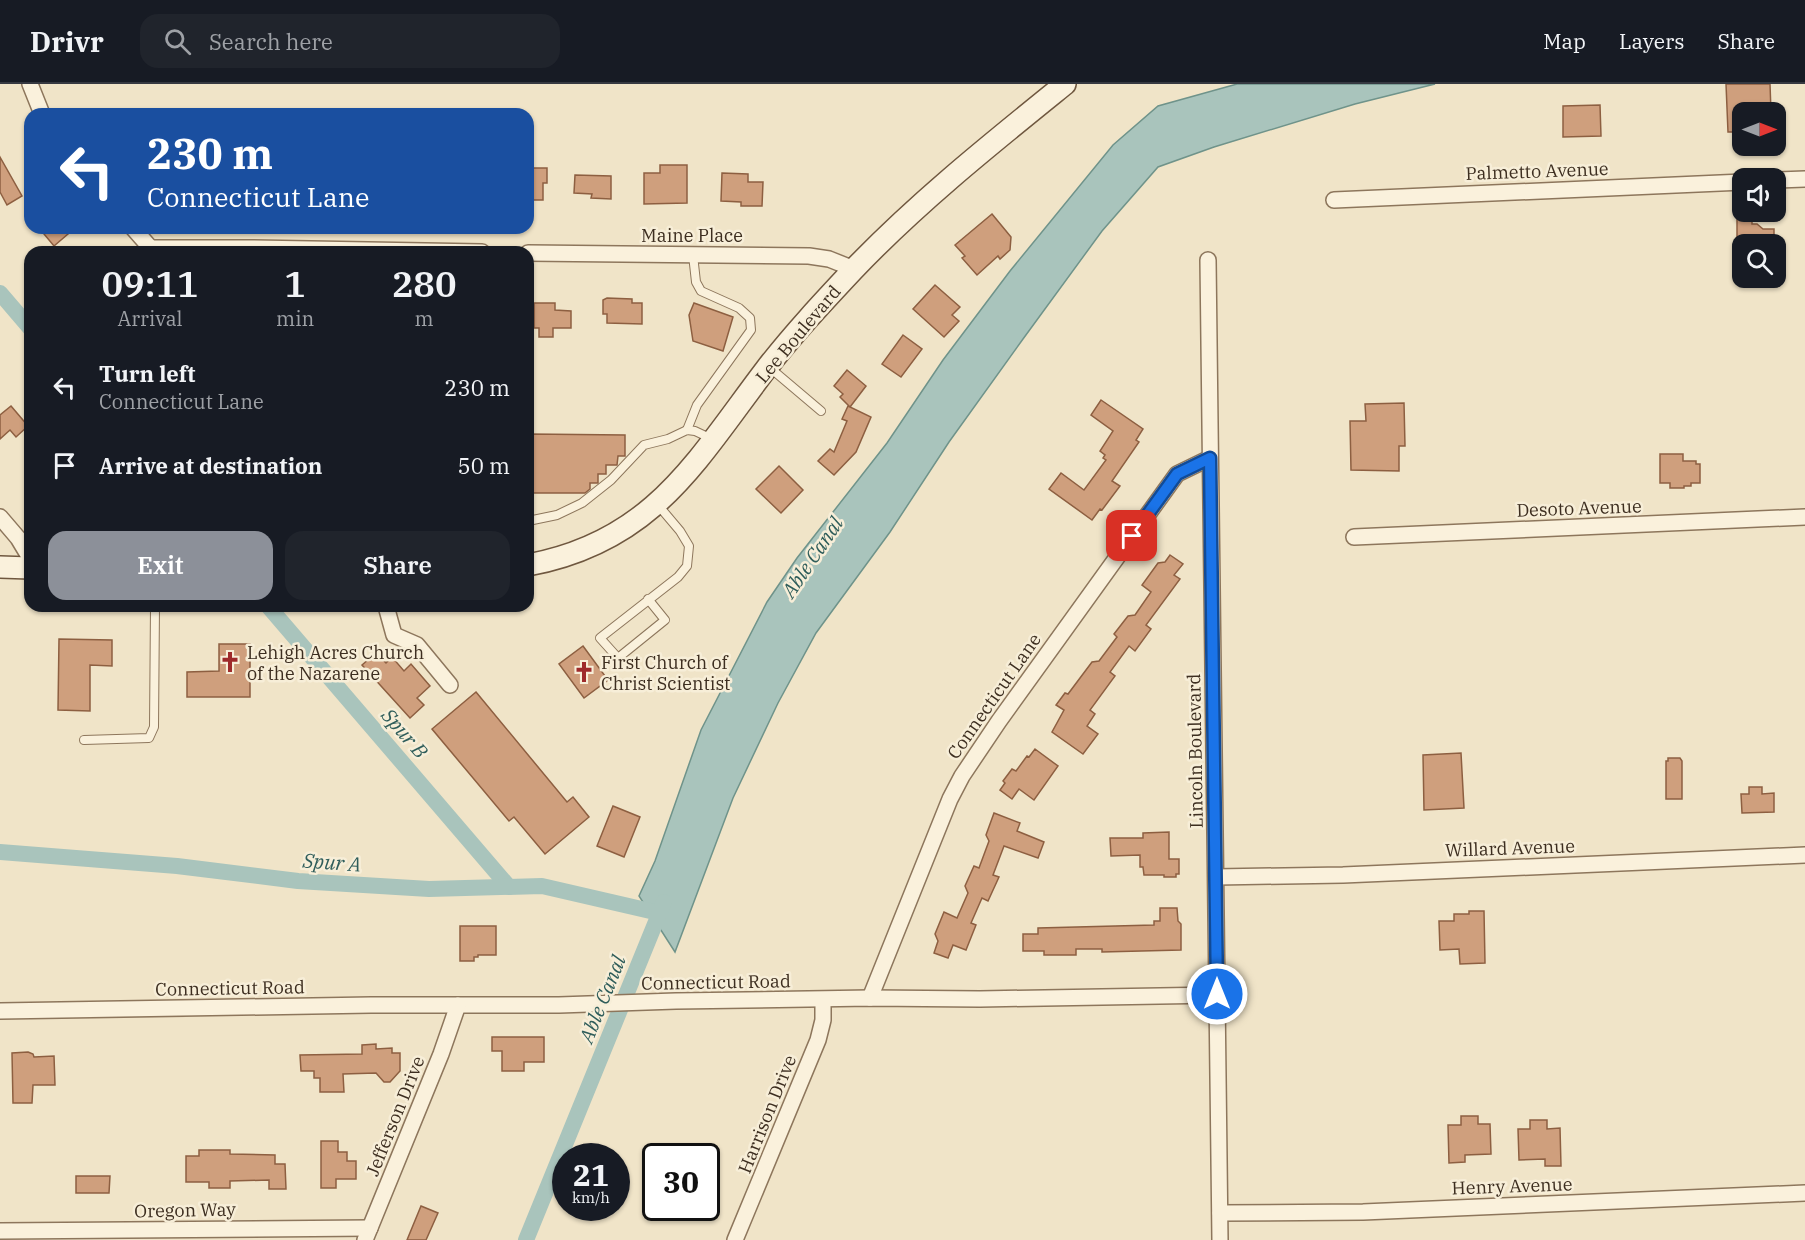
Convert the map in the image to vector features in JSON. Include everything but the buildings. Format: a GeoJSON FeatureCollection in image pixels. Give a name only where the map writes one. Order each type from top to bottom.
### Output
{"type":"FeatureCollection","features":[{"type":"Feature","properties":{"kind":"main road","name":"Lee Boulevard"},"geometry":{"type":"LineString","coordinates":[[534,564],[553,560],[590,547],[630,524],[657,504],[679,483],[768,366],[809,317],[854,269],[956,173],[1065,84]]}},
{"type":"Feature","properties":{"kind":"main road"},"geometry":{"type":"LineString","coordinates":[[0,567],[24,568]]}},
{"type":"Feature","properties":{"kind":"street"},"geometry":{"type":"LineString","coordinates":[[30,84],[40,108]]}},
{"type":"Feature","properties":{"kind":"street"},"geometry":{"type":"LineString","coordinates":[[1786,180],[1805,179]]}},
{"type":"Feature","properties":{"kind":"street","name":"Palmetto Avenue"},"geometry":{"type":"LineString","coordinates":[[1334,200],[1732,182]]}},
{"type":"Feature","properties":{"kind":"street"},"geometry":{"type":"LineString","coordinates":[[138,234],[149,246]]}},
{"type":"Feature","properties":{"kind":"street","name":"Maine Place"},"geometry":{"type":"LineString","coordinates":[[534,253],[809,256],[829,259],[854,269]]}},
{"type":"Feature","properties":{"kind":"street","name":"Lincoln Boulevard"},"geometry":{"type":"LineString","coordinates":[[1208,260],[1220,1240]]}},
{"type":"Feature","properties":{"kind":"street","name":"Connecticut Lane"},"geometry":{"type":"LineString","coordinates":[[870,998],[950,799],[962,776],[1177,474],[1210,458]]}},
{"type":"Feature","properties":{"kind":"street"},"geometry":{"type":"LineString","coordinates":[[0,517],[24,548]]}},
{"type":"Feature","properties":{"kind":"street","name":"Desoto Avenue"},"geometry":{"type":"LineString","coordinates":[[1354,537],[1805,517]]}},
{"type":"Feature","properties":{"kind":"street"},"geometry":{"type":"LineString","coordinates":[[388,612],[394,635],[417,645],[450,685]]}},
{"type":"Feature","properties":{"kind":"street","name":"Willard Avenue"},"geometry":{"type":"LineString","coordinates":[[1216,877],[1343,875],[1805,855]]}},
{"type":"Feature","properties":{"kind":"street","name":"Connecticut Road"},"geometry":{"type":"LineString","coordinates":[[0,1011],[560,1005],[676,1001],[980,999],[1217,994]]}},
{"type":"Feature","properties":{"kind":"street","name":"Harrison Drive"},"geometry":{"type":"LineString","coordinates":[[735,1240],[818,1040],[823,1020],[823,1000]]}},
{"type":"Feature","properties":{"kind":"street","name":"Jefferson Drive"},"geometry":{"type":"LineString","coordinates":[[367,1234],[441,1054],[458,1005]]}},
{"type":"Feature","properties":{"kind":"street","name":"Henry Avenue"},"geometry":{"type":"LineString","coordinates":[[1220,1213],[1363,1212],[1805,1193]]}},
{"type":"Feature","properties":{"kind":"street","name":"Oregon Way"},"geometry":{"type":"LineString","coordinates":[[0,1231],[367,1234]]}},
{"type":"Feature","properties":{"kind":"lane"},"geometry":{"type":"LineString","coordinates":[[687,430],[697,405],[751,330],[750,318],[739,308],[700,291],[696,282],[693,255]]}},
{"type":"Feature","properties":{"kind":"lane"},"geometry":{"type":"LineString","coordinates":[[768,366],[821,411]]}},
{"type":"Feature","properties":{"kind":"lane"},"geometry":{"type":"LineString","coordinates":[[534,520],[557,514],[582,503],[611,480],[644,445],[668,440],[687,430],[695,431],[713,440]]}},
{"type":"Feature","properties":{"kind":"lane"},"geometry":{"type":"LineString","coordinates":[[648,599],[665,620],[618,658],[600,638],[648,599],[678,577],[687,566],[690,555],[689,546],[680,531],[657,504]]}},
{"type":"Feature","properties":{"kind":"lane"},"geometry":{"type":"LineString","coordinates":[[84,740],[149,738],[154,728],[155,612]]}},
{"type":"Feature","properties":{"kind":"water"},"geometry":{"type":"Polygon","coordinates":[[[1237,84],[1435,84],[1355,104],[1214,147],[1158,167],[1102,231],[949,442],[890,532],[816,633],[778,703],[733,798],[675,952],[639,896],[655,861],[701,730],[767,602],[797,558],[887,443],[943,360],[1010,271],[1113,145],[1158,106],[1237,84]]]}},
{"type":"Feature","properties":{"kind":"waterway","name":"Spur B"},"geometry":{"type":"LineString","coordinates":[[0,293],[24,321]]}},
{"type":"Feature","properties":{"kind":"waterway","name":"Spur B"},"geometry":{"type":"LineString","coordinates":[[273,612],[509,887]]}},
{"type":"Feature","properties":{"kind":"waterway","name":"Spur A"},"geometry":{"type":"LineString","coordinates":[[0,852],[177,866],[298,881],[429,889],[542,886],[659,913]]}},
{"type":"Feature","properties":{"kind":"waterway","name":"Able Canal"},"geometry":{"type":"LineString","coordinates":[[526,1240],[664,902]]}},
{"type":"Feature","properties":{"kind":"place","name":"Lehigh Acres Church of the Nazarene"},"geometry":{"type":"Point","coordinates":[230,662]}},
{"type":"Feature","properties":{"kind":"place","name":"First Church of Christ Scientist"},"geometry":{"type":"Point","coordinates":[584,672]}},
{"type":"Feature","properties":{"kind":"route"},"geometry":{"type":"LineString","coordinates":[[1132,536],[1177,474],[1210,458],[1217,994]]}}]}
